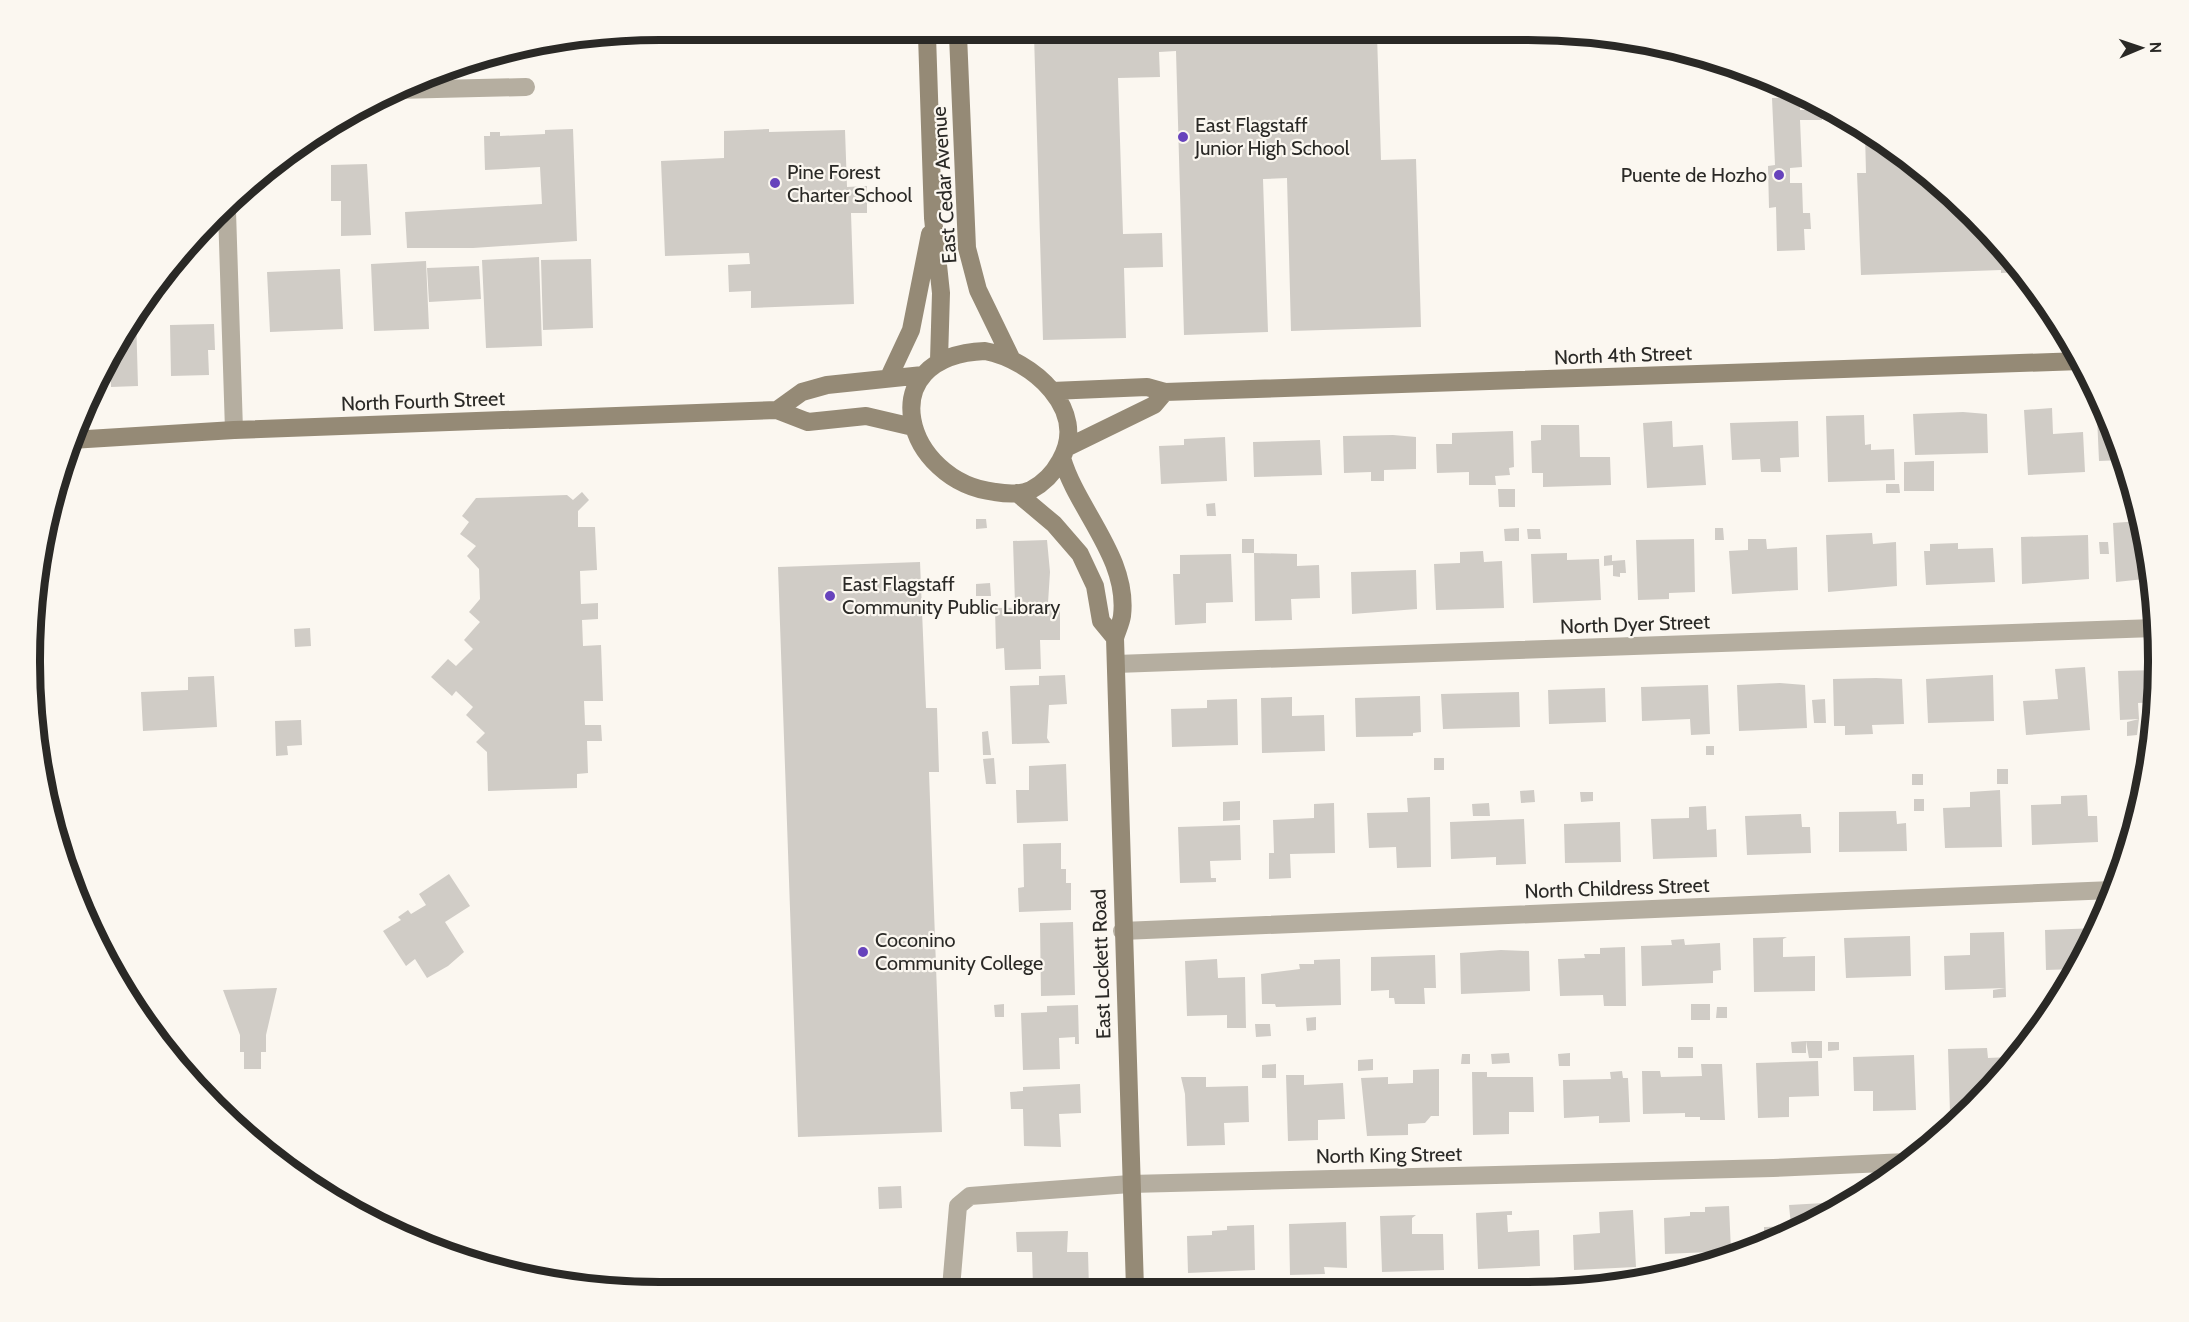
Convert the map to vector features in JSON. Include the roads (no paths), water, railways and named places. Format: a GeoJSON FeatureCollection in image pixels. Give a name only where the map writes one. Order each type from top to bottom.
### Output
{"type":"FeatureCollection","features":[{"type":"Feature","properties":{"kind":"main road","name":"East Cedar Avenue"},"geometry":{"type":"LineString","coordinates":[[927,40],[933,218],[941,293],[939,360]]}},
{"type":"Feature","properties":{"kind":"main road","name":"East Cedar Avenue"},"geometry":{"type":"LineString","coordinates":[[958,40],[967,248],[978,290],[1012,360]]}},
{"type":"Feature","properties":{"kind":"main road"},"geometry":{"type":"LineString","coordinates":[[889,377],[911,330],[933,218]]}},
{"type":"Feature","properties":{"kind":"main road"},"geometry":{"type":"LineString","coordinates":[[985,351],[1012,360],[1034,373],[1052,391],[1067,420],[1069,435],[1064,453],[1045,481],[1029,491],[989,492],[955,478],[927,453],[913,427],[912,404],[916,388],[923,375],[939,360],[966,352],[985,351]]}},
{"type":"Feature","properties":{"kind":"main road","name":"North 4th Street"},"geometry":{"type":"LineString","coordinates":[[1052,391],[1147,387],[1166,392],[2071,361]]}},
{"type":"Feature","properties":{"kind":"main road"},"geometry":{"type":"LineString","coordinates":[[777,410],[802,392],[827,385],[923,375]]}},
{"type":"Feature","properties":{"kind":"main road"},"geometry":{"type":"LineString","coordinates":[[1064,453],[1154,405],[1166,392]]}},
{"type":"Feature","properties":{"kind":"main road","name":"North Fourth Street"},"geometry":{"type":"LineString","coordinates":[[82,439],[234,430],[777,410],[808,422],[866,416],[913,427]]}},
{"type":"Feature","properties":{"kind":"main road","name":"East Lockett Road"},"geometry":{"type":"LineString","coordinates":[[1064,453],[1067,477],[1104,542],[1114,566],[1122,616],[1115,638],[1122,931],[1135,1282]]}},
{"type":"Feature","properties":{"kind":"main road","name":"East Lockett Road"},"geometry":{"type":"LineString","coordinates":[[1017,493],[1054,524],[1080,554],[1095,586],[1101,621],[1115,638]]}},
{"type":"Feature","properties":{"kind":"street"},"geometry":{"type":"LineString","coordinates":[[421,89],[526,87]]}},
{"type":"Feature","properties":{"kind":"street"},"geometry":{"type":"LineString","coordinates":[[227,217],[234,430]]}},
{"type":"Feature","properties":{"kind":"street","name":"North Dyer Street"},"geometry":{"type":"LineString","coordinates":[[1116,664],[2147,628]]}},
{"type":"Feature","properties":{"kind":"street","name":"North Childress Street"},"geometry":{"type":"LineString","coordinates":[[1122,931],[2104,890]]}},
{"type":"Feature","properties":{"kind":"street","name":"North King Street"},"geometry":{"type":"LineString","coordinates":[[952,1282],[958,1206],[970,1196],[1130,1184],[1773,1168],[1893,1163]]}},
{"type":"Feature","properties":{"kind":"place","name":"East Flagstaff Junior High School"},"geometry":{"type":"Point","coordinates":[1183,137]}},
{"type":"Feature","properties":{"kind":"place","name":"Puente de Hozho"},"geometry":{"type":"Point","coordinates":[1779,175]}},
{"type":"Feature","properties":{"kind":"place","name":"Pine Forest Charter School"},"geometry":{"type":"Point","coordinates":[775,183]}},
{"type":"Feature","properties":{"kind":"place","name":"East Flagstaff Community Public Library"},"geometry":{"type":"Point","coordinates":[830,596]}},
{"type":"Feature","properties":{"kind":"place","name":"Coconino Community College"},"geometry":{"type":"Point","coordinates":[863,952]}}]}
